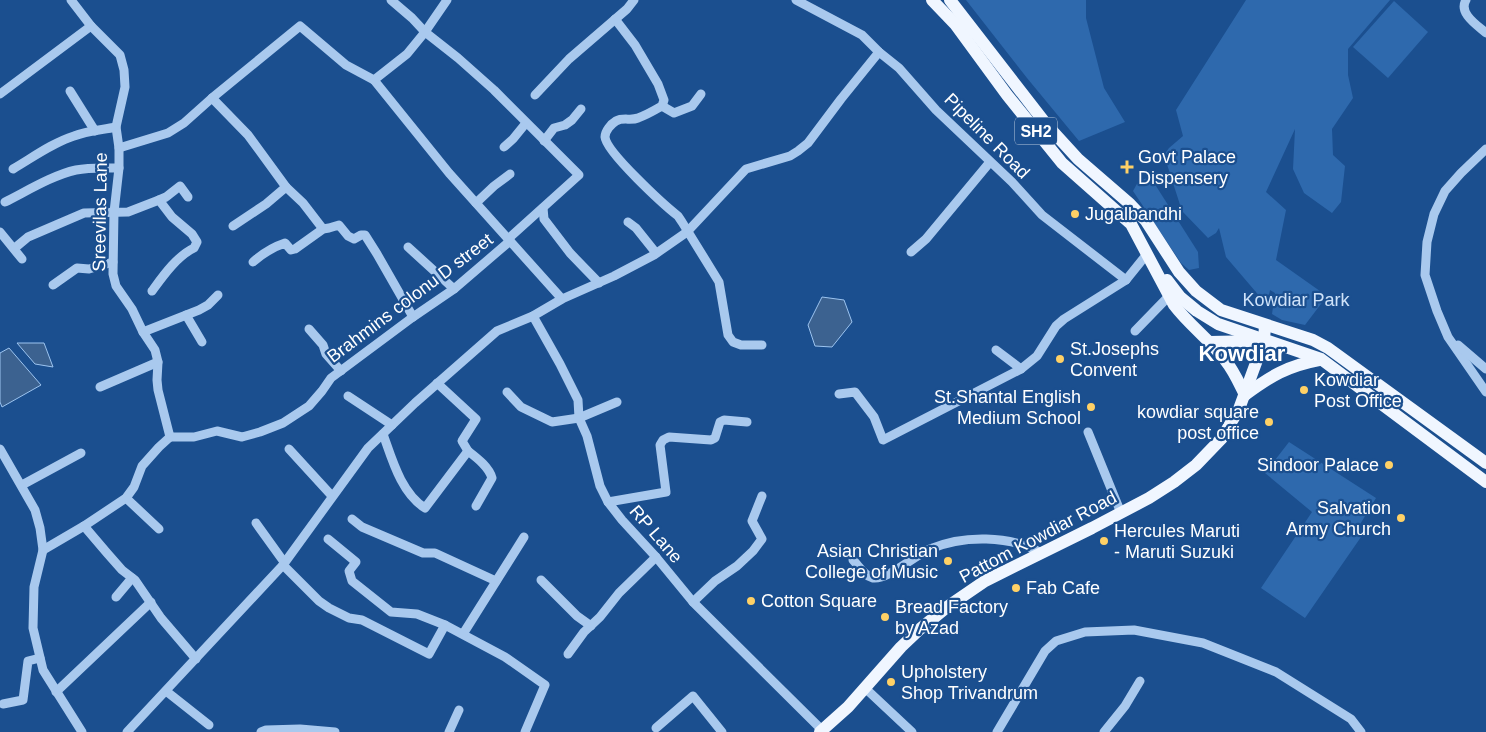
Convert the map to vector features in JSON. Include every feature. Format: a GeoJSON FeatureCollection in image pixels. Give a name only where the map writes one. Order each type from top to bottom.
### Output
{"type":"FeatureCollection","features":[{"type":"Feature","properties":{"kind":"main road","name":"SH2"},"geometry":{"type":"LineString","coordinates":[[932,0],[954,24],[1062,164],[1131,224],[1147,254],[1180,297],[1218,324],[1321,359],[1486,482]]}},
{"type":"Feature","properties":{"kind":"main road"},"geometry":{"type":"LineString","coordinates":[[950,0],[1046,124],[1078,159],[1130,204],[1146,221],[1179,272],[1196,291],[1221,310],[1313,340],[1328,348],[1486,462]]}},
{"type":"Feature","properties":{"kind":"main road"},"geometry":{"type":"LineString","coordinates":[[1147,254],[1169,296],[1182,315],[1210,342],[1225,360],[1245,394],[1273,375],[1299,364],[1321,359]]}},
{"type":"Feature","properties":{"kind":"main road","name":"Pattom Kowdiar Road"},"geometry":{"type":"LineString","coordinates":[[821,731],[848,707],[901,647],[947,607],[985,581],[1121,513],[1166,487],[1196,466],[1222,438],[1239,408],[1264,341],[1265,325]]}},
{"type":"Feature","properties":{"kind":"main road","name":"SH2"},"geometry":{"type":"LineString","coordinates":[[1210,342],[1264,341]]}},
{"type":"Feature","properties":{"kind":"street","name":"Sreevilas Lane"},"geometry":{"type":"LineString","coordinates":[[71,0],[91,26],[120,55],[124,70],[125,87],[116,127],[119,168],[114,212],[113,274],[116,286],[132,309],[143,332],[155,350],[158,362],[158,390],[170,438]]}},
{"type":"Feature","properties":{"kind":"street"},"geometry":{"type":"LineString","coordinates":[[391,0],[425,32],[494,90],[544,141],[554,128],[565,125],[581,109]]}},
{"type":"Feature","properties":{"kind":"street"},"geometry":{"type":"LineString","coordinates":[[374,80],[407,54],[447,0]]}},
{"type":"Feature","properties":{"kind":"street"},"geometry":{"type":"LineString","coordinates":[[536,95],[569,59],[627,9],[634,0]]}},
{"type":"Feature","properties":{"kind":"street","name":"Pipeline Road"},"geometry":{"type":"LineString","coordinates":[[796,0],[862,35],[899,68],[936,110],[1012,182],[1042,215],[1126,280]]}},
{"type":"Feature","properties":{"kind":"street"},"geometry":{"type":"LineString","coordinates":[[1466,0],[1463,9],[1486,34]]}},
{"type":"Feature","properties":{"kind":"street"},"geometry":{"type":"LineString","coordinates":[[615,19],[635,45],[658,84],[664,100],[662,106],[636,119],[624,118],[617,120],[607,130],[605,136],[607,143],[634,176],[678,216],[719,282],[728,335],[733,342],[741,345],[762,345]]}},
{"type":"Feature","properties":{"kind":"street"},"geometry":{"type":"LineString","coordinates":[[0,94],[91,26]]}},
{"type":"Feature","properties":{"kind":"street"},"geometry":{"type":"LineString","coordinates":[[119,148],[168,133],[184,123],[300,26],[346,65],[374,80],[449,173],[562,299]]}},
{"type":"Feature","properties":{"kind":"street"},"geometry":{"type":"LineString","coordinates":[[127,732],[283,564],[368,448],[437,383],[497,331],[532,316],[562,299],[599,283],[656,254],[687,232],[746,169],[790,156],[808,143],[879,52]]}},
{"type":"Feature","properties":{"kind":"street"},"geometry":{"type":"LineString","coordinates":[[70,91],[95,131]]}},
{"type":"Feature","properties":{"kind":"street"},"geometry":{"type":"LineString","coordinates":[[662,106],[674,113],[692,106],[702,94]]}},
{"type":"Feature","properties":{"kind":"street"},"geometry":{"type":"LineString","coordinates":[[212,98],[248,135],[286,187],[304,204],[323,229]]}},
{"type":"Feature","properties":{"kind":"street"},"geometry":{"type":"LineString","coordinates":[[504,147],[526,123]]}},
{"type":"Feature","properties":{"kind":"street"},"geometry":{"type":"LineString","coordinates":[[13,169],[74,136],[116,127]]}},
{"type":"Feature","properties":{"kind":"street","name":"Brahmins colonu D street"},"geometry":{"type":"LineString","coordinates":[[170,438],[194,437],[217,431],[242,437],[283,422],[309,406],[331,378],[454,289],[579,175],[544,141]]}},
{"type":"Feature","properties":{"kind":"street"},"geometry":{"type":"LineString","coordinates":[[1486,149],[1445,191],[1434,214],[1427,242],[1425,275],[1448,337],[1486,392]]}},
{"type":"Feature","properties":{"kind":"street"},"geometry":{"type":"LineString","coordinates":[[911,252],[926,238],[990,162]]}},
{"type":"Feature","properties":{"kind":"street"},"geometry":{"type":"LineString","coordinates":[[4,202],[75,170],[119,168]]}},
{"type":"Feature","properties":{"kind":"street"},"geometry":{"type":"LineString","coordinates":[[476,202],[510,174]]}},
{"type":"Feature","properties":{"kind":"street"},"geometry":{"type":"LineString","coordinates":[[16,247],[28,237],[84,213],[128,212],[166,197],[180,186],[188,197]]}},
{"type":"Feature","properties":{"kind":"street"},"geometry":{"type":"LineString","coordinates":[[234,226],[266,204],[286,187]]}},
{"type":"Feature","properties":{"kind":"street"},"geometry":{"type":"LineString","coordinates":[[152,291],[175,263],[187,251],[194,248],[197,242],[192,234],[172,217],[159,200]]}},
{"type":"Feature","properties":{"kind":"street"},"geometry":{"type":"LineString","coordinates":[[543,208],[544,220],[570,253],[599,283]]}},
{"type":"Feature","properties":{"kind":"street"},"geometry":{"type":"LineString","coordinates":[[628,222],[636,228],[656,254]]}},
{"type":"Feature","properties":{"kind":"street"},"geometry":{"type":"LineString","coordinates":[[254,262],[259,257],[284,243],[291,250],[295,249],[323,229],[339,225],[348,236],[354,239],[365,235],[413,317]]}},
{"type":"Feature","properties":{"kind":"street"},"geometry":{"type":"LineString","coordinates":[[0,232],[22,259]]}},
{"type":"Feature","properties":{"kind":"street"},"geometry":{"type":"LineString","coordinates":[[408,247],[454,289]]}},
{"type":"Feature","properties":{"kind":"street"},"geometry":{"type":"LineString","coordinates":[[839,394],[854,392],[874,417],[883,440],[1021,369],[1037,356],[1056,326],[1126,280],[1147,254]]}},
{"type":"Feature","properties":{"kind":"street"},"geometry":{"type":"LineString","coordinates":[[53,286],[77,268],[88,269],[114,262]]}},
{"type":"Feature","properties":{"kind":"street"},"geometry":{"type":"LineString","coordinates":[[143,332],[208,305],[218,295]]}},
{"type":"Feature","properties":{"kind":"street"},"geometry":{"type":"LineString","coordinates":[[1135,331],[1169,296]]}},
{"type":"Feature","properties":{"kind":"street"},"geometry":{"type":"LineString","coordinates":[[186,315],[202,342]]}},
{"type":"Feature","properties":{"kind":"street","name":"RP Lane"},"geometry":{"type":"LineString","coordinates":[[532,316],[560,364],[578,400],[579,418],[587,436],[600,486],[608,502],[693,602],[821,731]]}},
{"type":"Feature","properties":{"kind":"street"},"geometry":{"type":"LineString","coordinates":[[308,329],[324,344],[326,354],[341,371]]}},
{"type":"Feature","properties":{"kind":"street"},"geometry":{"type":"LineString","coordinates":[[1448,337],[1486,368]]}},
{"type":"Feature","properties":{"kind":"street"},"geometry":{"type":"LineString","coordinates":[[996,350],[1021,369]]}},
{"type":"Feature","properties":{"kind":"street"},"geometry":{"type":"LineString","coordinates":[[100,387],[158,362]]}},
{"type":"Feature","properties":{"kind":"street"},"geometry":{"type":"LineString","coordinates":[[437,383],[476,420],[462,441],[468,451],[491,473],[492,478],[476,506]]}},
{"type":"Feature","properties":{"kind":"street"},"geometry":{"type":"LineString","coordinates":[[507,392],[521,407],[552,422],[579,418],[617,402]]}},
{"type":"Feature","properties":{"kind":"street"},"geometry":{"type":"LineString","coordinates":[[348,396],[392,425]]}},
{"type":"Feature","properties":{"kind":"street"},"geometry":{"type":"LineString","coordinates":[[608,502],[666,492],[660,445],[669,436],[711,440],[715,438],[720,422],[724,420],[747,422]]}},
{"type":"Feature","properties":{"kind":"street"},"geometry":{"type":"LineString","coordinates":[[1088,432],[1121,513]]}},
{"type":"Feature","properties":{"kind":"street"},"geometry":{"type":"LineString","coordinates":[[383,434],[401,481],[418,504],[425,508],[468,451]]}},
{"type":"Feature","properties":{"kind":"street"},"geometry":{"type":"LineString","coordinates":[[43,550],[126,498],[134,487],[142,466],[170,438]]}},
{"type":"Feature","properties":{"kind":"street"},"geometry":{"type":"LineString","coordinates":[[0,448],[35,510],[40,528],[43,550],[34,588],[33,628],[43,670],[82,732]]}},
{"type":"Feature","properties":{"kind":"street"},"geometry":{"type":"LineString","coordinates":[[289,449],[332,496]]}},
{"type":"Feature","properties":{"kind":"street"},"geometry":{"type":"LineString","coordinates":[[22,485],[81,453]]}},
{"type":"Feature","properties":{"kind":"street"},"geometry":{"type":"LineString","coordinates":[[693,602],[715,582],[737,566],[753,551],[762,539],[752,521],[762,496]]}},
{"type":"Feature","properties":{"kind":"street"},"geometry":{"type":"LineString","coordinates":[[126,498],[159,529]]}},
{"type":"Feature","properties":{"kind":"street"},"geometry":{"type":"LineString","coordinates":[[352,519],[362,527],[423,553],[435,553],[496,581]]}},
{"type":"Feature","properties":{"kind":"street"},"geometry":{"type":"LineString","coordinates":[[256,524],[283,564],[319,601],[329,608],[349,618],[362,620],[429,654],[445,625]]}},
{"type":"Feature","properties":{"kind":"street"},"geometry":{"type":"LineString","coordinates":[[84,526],[112,559],[132,578],[161,618],[196,659]]}},
{"type":"Feature","properties":{"kind":"street"},"geometry":{"type":"LineString","coordinates":[[463,634],[524,537]]}},
{"type":"Feature","properties":{"kind":"street"},"geometry":{"type":"LineString","coordinates":[[854,560],[866,575],[873,578],[891,573],[930,549],[955,542],[993,538],[1029,546],[1041,553]]}},
{"type":"Feature","properties":{"kind":"street"},"geometry":{"type":"LineString","coordinates":[[328,539],[356,562],[348,571],[352,581],[391,612],[417,614],[445,625],[506,657],[545,685],[524,732]]}},
{"type":"Feature","properties":{"kind":"street"},"geometry":{"type":"LineString","coordinates":[[568,654],[584,632],[600,617],[619,593],[656,557]]}},
{"type":"Feature","properties":{"kind":"street"},"geometry":{"type":"LineString","coordinates":[[116,597],[132,578]]}},
{"type":"Feature","properties":{"kind":"street"},"geometry":{"type":"LineString","coordinates":[[541,580],[591,626]]}},
{"type":"Feature","properties":{"kind":"street"},"geometry":{"type":"LineString","coordinates":[[56,692],[151,602]]}},
{"type":"Feature","properties":{"kind":"street"},"geometry":{"type":"LineString","coordinates":[[997,732],[1045,651],[1056,641],[1085,632],[1134,630],[1202,643],[1276,672],[1351,719],[1361,732]]}},
{"type":"Feature","properties":{"kind":"street"},"geometry":{"type":"LineString","coordinates":[[3,704],[23,700],[28,662],[40,658]]}},
{"type":"Feature","properties":{"kind":"street"},"geometry":{"type":"LineString","coordinates":[[1104,732],[1125,706],[1140,681]]}},
{"type":"Feature","properties":{"kind":"street"},"geometry":{"type":"LineString","coordinates":[[865,688],[912,732]]}},
{"type":"Feature","properties":{"kind":"street"},"geometry":{"type":"LineString","coordinates":[[166,691],[209,725]]}},
{"type":"Feature","properties":{"kind":"street"},"geometry":{"type":"LineString","coordinates":[[656,728],[693,696],[722,732]]}},
{"type":"Feature","properties":{"kind":"street"},"geometry":{"type":"LineString","coordinates":[[449,732],[459,710]]}},
{"type":"Feature","properties":{"kind":"street"},"geometry":{"type":"LineString","coordinates":[[261,732],[266,730],[300,730],[335,732]]}},
{"type":"Feature","properties":{"kind":"green space"},"geometry":{"type":"Polygon","coordinates":[[[966,0],[1086,0],[1086,18],[1104,88],[1125,122],[1079,141],[966,0]]]}},
{"type":"Feature","properties":{"kind":"green space","name":"Kowdiar Park"},"geometry":{"type":"Polygon","coordinates":[[[1246,0],[1390,0],[1348,49],[1348,75],[1353,98],[1332,129],[1333,155],[1345,166],[1341,202],[1332,213],[1304,193],[1293,169],[1295,129],[1266,192],[1286,210],[1276,260],[1327,296],[1305,325],[1282,320],[1272,314],[1275,293],[1270,290],[1267,305],[1226,257],[1219,228],[1216,233],[1208,238],[1182,211],[1164,155],[1183,136],[1176,110],[1246,0]]]}},
{"type":"Feature","properties":{"kind":"green space"},"geometry":{"type":"Polygon","coordinates":[[[1394,1],[1428,32],[1388,78],[1353,47],[1394,1]]]}},
{"type":"Feature","properties":{"kind":"green space"},"geometry":{"type":"Polygon","coordinates":[[[1147,178],[1156,186],[1198,252],[1199,268],[1189,270],[1181,263],[1133,191],[1138,182],[1147,178]]]}},
{"type":"Feature","properties":{"kind":"green space"},"geometry":{"type":"Polygon","coordinates":[[[1289,442],[1376,498],[1356,531],[1361,537],[1305,618],[1261,588],[1312,512],[1265,473],[1289,442]]]}},
{"type":"Feature","properties":{"kind":"shaded area"},"geometry":{"type":"Polygon","coordinates":[[[822,297],[844,300],[852,322],[832,347],[815,346],[808,325],[822,297]]]}},
{"type":"Feature","properties":{"kind":"shaded area"},"geometry":{"type":"Polygon","coordinates":[[[17,343],[44,343],[53,367],[35,364],[17,343]]]}},
{"type":"Feature","properties":{"kind":"shaded area"},"geometry":{"type":"Polygon","coordinates":[[[9,348],[41,385],[2,407],[0,402],[0,353],[9,348]]]}},
{"type":"Feature","properties":{"kind":"place","name":"Govt Palace Dispensery"},"geometry":{"type":"Point","coordinates":[1127,167]}},
{"type":"Feature","properties":{"kind":"place","name":"Jugalbandhi"},"geometry":{"type":"Point","coordinates":[1075,214]}},
{"type":"Feature","properties":{"kind":"place","name":"St.Josephs Convent"},"geometry":{"type":"Point","coordinates":[1060,359]}},
{"type":"Feature","properties":{"kind":"place","name":"Kowdiar Post Office"},"geometry":{"type":"Point","coordinates":[1304,390]}},
{"type":"Feature","properties":{"kind":"place","name":"St.Shantal English Medium School"},"geometry":{"type":"Point","coordinates":[1091,407]}},
{"type":"Feature","properties":{"kind":"place","name":"kowdiar square post office"},"geometry":{"type":"Point","coordinates":[1269,422]}},
{"type":"Feature","properties":{"kind":"place","name":"Sindoor Palace"},"geometry":{"type":"Point","coordinates":[1389,465]}},
{"type":"Feature","properties":{"kind":"place","name":"Salvation Army Church"},"geometry":{"type":"Point","coordinates":[1401,518]}},
{"type":"Feature","properties":{"kind":"place","name":"Hercules Maruti - Maruti Suzuki"},"geometry":{"type":"Point","coordinates":[1104,541]}},
{"type":"Feature","properties":{"kind":"place","name":"Asian Christian College of Music"},"geometry":{"type":"Point","coordinates":[948,561]}},
{"type":"Feature","properties":{"kind":"place","name":"Fab Cafe"},"geometry":{"type":"Point","coordinates":[1016,588]}},
{"type":"Feature","properties":{"kind":"place","name":"Cotton Square"},"geometry":{"type":"Point","coordinates":[751,601]}},
{"type":"Feature","properties":{"kind":"place","name":"Bread Factory by Azad"},"geometry":{"type":"Point","coordinates":[885,617]}},
{"type":"Feature","properties":{"kind":"place","name":"Upholstery Shop Trivandrum"},"geometry":{"type":"Point","coordinates":[891,682]}},
{"type":"Feature","properties":{"kind":"district","name":"Kowdiar"},"geometry":{"type":"Point","coordinates":[1242,353]}}]}
